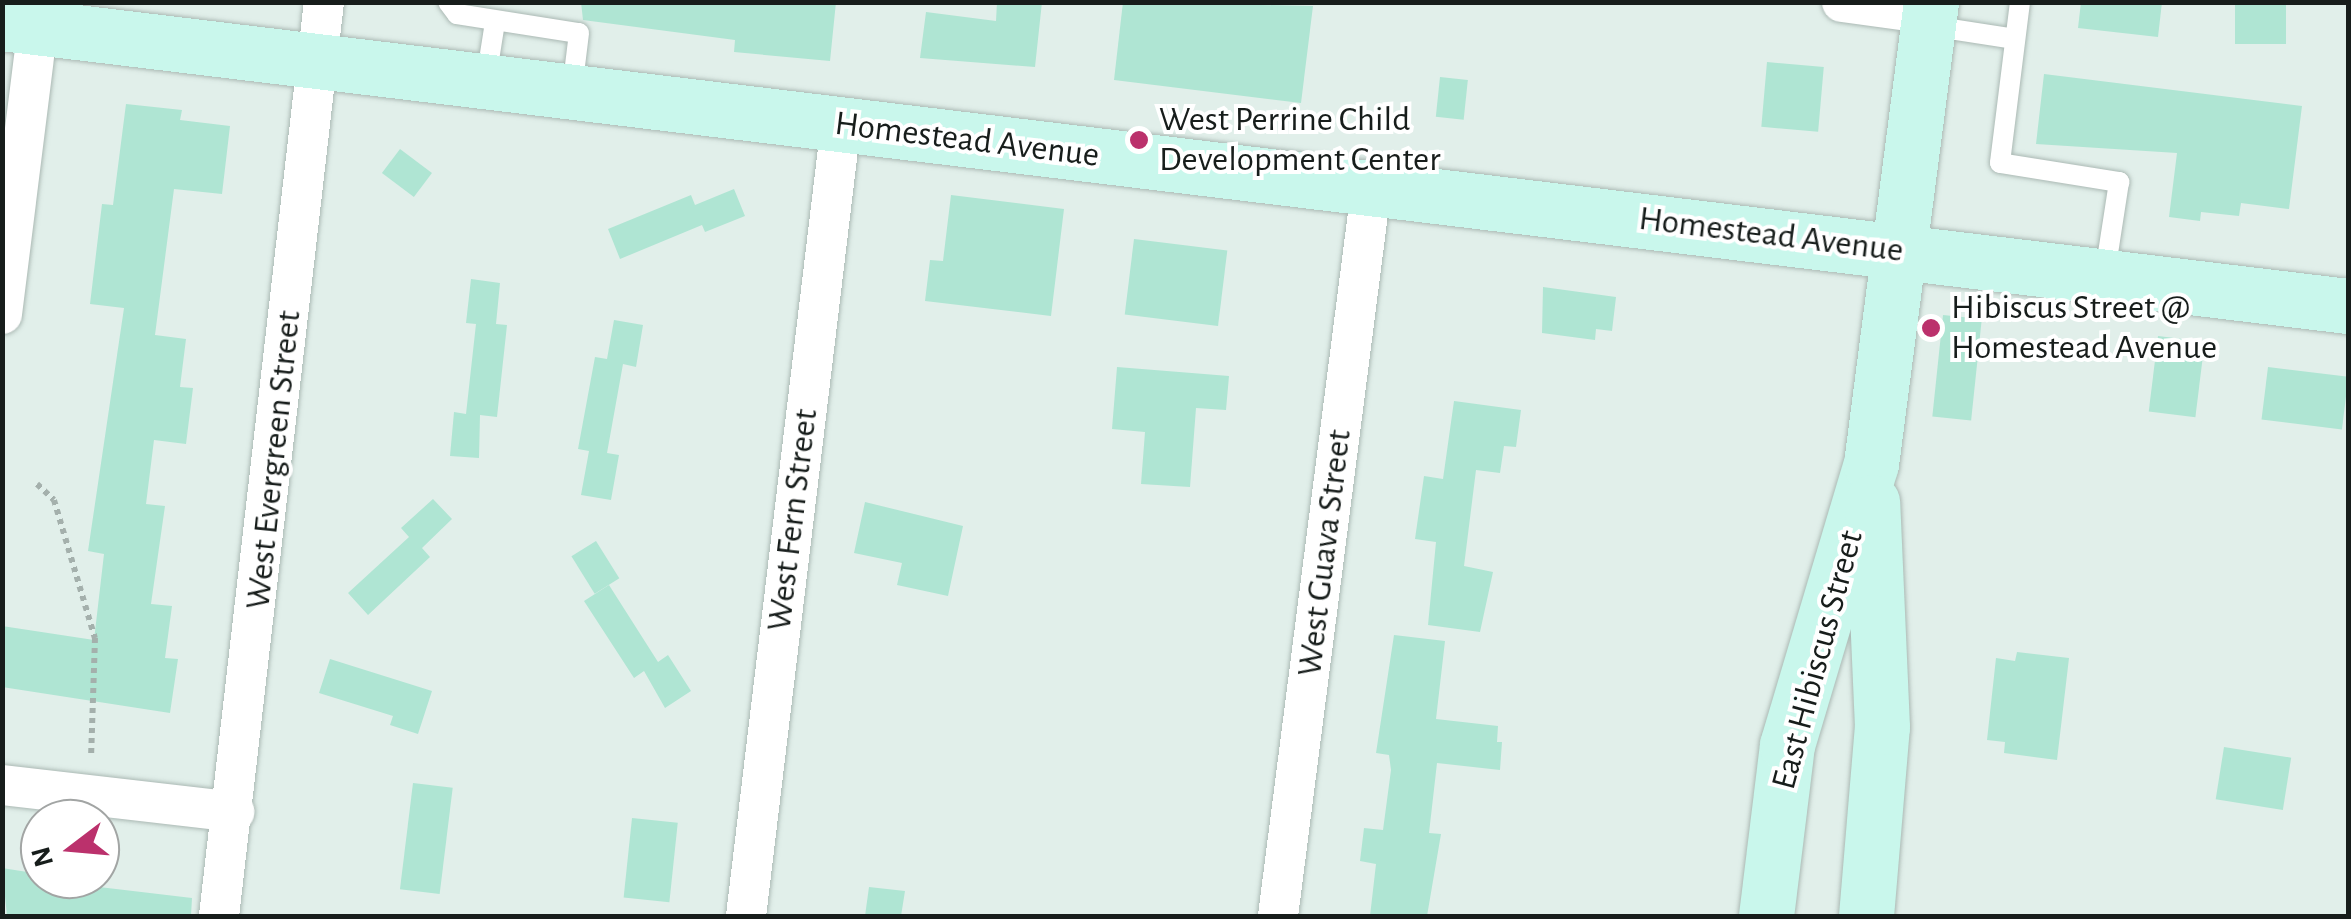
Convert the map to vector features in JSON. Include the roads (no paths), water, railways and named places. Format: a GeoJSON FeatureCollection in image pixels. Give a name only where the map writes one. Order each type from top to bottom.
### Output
{"type":"FeatureCollection","features":[{"type":"Feature","properties":{"kind":"street","name":"West Evergreen Street"},"geometry":{"type":"LineString","coordinates":[[219,916],[234,812],[324,2]]}},
{"type":"Feature","properties":{"kind":"street"},"geometry":{"type":"LineString","coordinates":[[1842,2],[1930,14]]}},
{"type":"Feature","properties":{"kind":"street","name":"East Hibiscus Street"},"geometry":{"type":"LineString","coordinates":[[1766,916],[1788,745],[1871,464],[1930,14]]}},
{"type":"Feature","properties":{"kind":"street","name":"Homestead Avenue"},"geometry":{"type":"LineString","coordinates":[[20,25],[1371,190],[1900,249],[2104,280],[2348,306]]}},
{"type":"Feature","properties":{"kind":"street"},"geometry":{"type":"LineString","coordinates":[[2,314],[20,25]]}},
{"type":"Feature","properties":{"kind":"street","name":"West Fern Street"},"geometry":{"type":"LineString","coordinates":[[746,916],[841,124]]}},
{"type":"Feature","properties":{"kind":"street","name":"West Guava Street"},"geometry":{"type":"LineString","coordinates":[[1278,916],[1371,190]]}},
{"type":"Feature","properties":{"kind":"street","name":"East Hibiscus Street"},"geometry":{"type":"LineString","coordinates":[[1866,916],[1882,727],[1871,464]]}},
{"type":"Feature","properties":{"kind":"street"},"geometry":{"type":"LineString","coordinates":[[2,784],[234,812]]}},
{"type":"Feature","properties":{"kind":"lane"},"geometry":{"type":"LineString","coordinates":[[448,2],[458,14],[580,33],[572,90]]}},
{"type":"Feature","properties":{"kind":"lane"},"geometry":{"type":"LineString","coordinates":[[2020,2],[2000,163],[2119,182],[2104,280]]}},
{"type":"Feature","properties":{"kind":"lane"},"geometry":{"type":"LineString","coordinates":[[1930,14],[2015,39]]}},
{"type":"Feature","properties":{"kind":"lane"},"geometry":{"type":"LineString","coordinates":[[486,79],[496,22]]}},
{"type":"Feature","properties":{"kind":"place","name":"West Perrine Child Development Center"},"geometry":{"type":"Point","coordinates":[1139,140]}},
{"type":"Feature","properties":{"kind":"place","name":"Hibiscus Street @ Homestead Avenue"},"geometry":{"type":"Point","coordinates":[1931,328]}}]}
